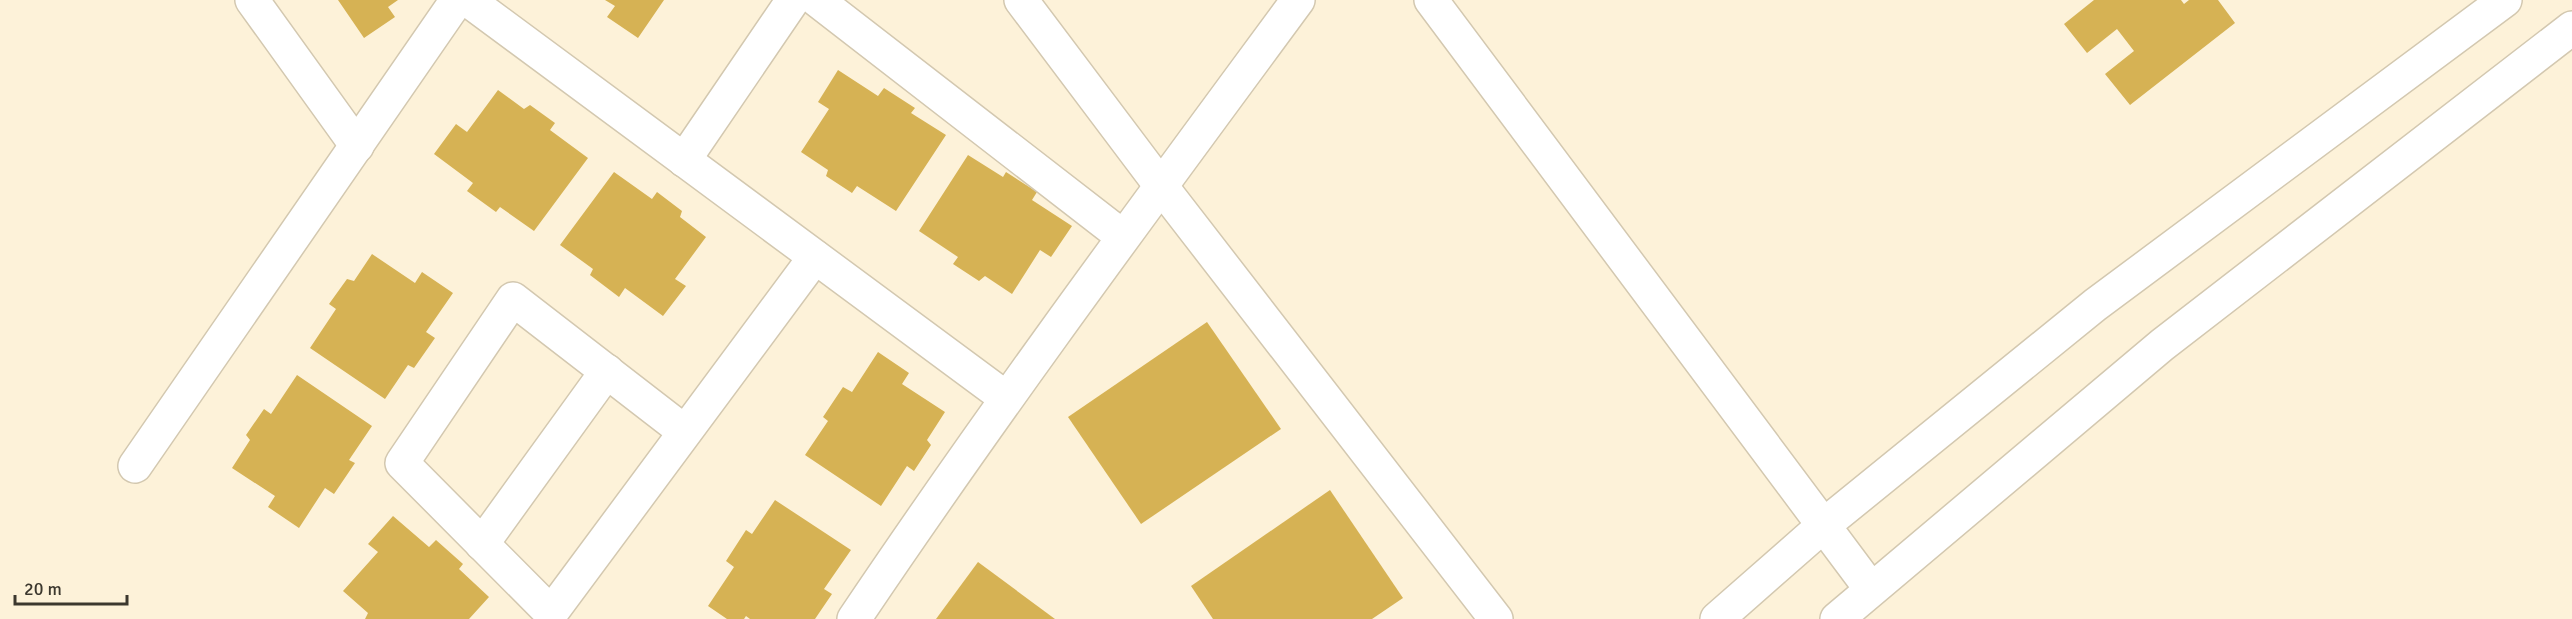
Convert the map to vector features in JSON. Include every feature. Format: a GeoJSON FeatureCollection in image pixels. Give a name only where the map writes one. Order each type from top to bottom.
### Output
{"type":"FeatureCollection","features":[{"type":"Feature","properties":{"kind":"street"},"geometry":{"type":"LineString","coordinates":[[252,0],[357,146]]}},
{"type":"Feature","properties":{"kind":"street"},"geometry":{"type":"LineString","coordinates":[[135,466],[457,0]]}},
{"type":"Feature","properties":{"kind":"street"},"geometry":{"type":"LineString","coordinates":[[468,0],[1006,399]]}},
{"type":"Feature","properties":{"kind":"street"},"geometry":{"type":"LineString","coordinates":[[684,160],[793,0]]}},
{"type":"Feature","properties":{"kind":"street"},"geometry":{"type":"LineString","coordinates":[[817,0],[1122,236]]}},
{"type":"Feature","properties":{"kind":"street"},"geometry":{"type":"LineString","coordinates":[[1021,0],[1161,186],[1496,619]]}},
{"type":"Feature","properties":{"kind":"street"},"geometry":{"type":"LineString","coordinates":[[854,619],[933,501],[1122,236],[1298,0]]}},
{"type":"Feature","properties":{"kind":"street"},"geometry":{"type":"LineString","coordinates":[[1431,0],[1871,589]]}},
{"type":"Feature","properties":{"kind":"street"},"geometry":{"type":"LineString","coordinates":[[1717,619],[1824,525],[2095,305],[2505,0]]}},
{"type":"Feature","properties":{"kind":"street"},"geometry":{"type":"LineString","coordinates":[[1837,619],[2162,345],[2572,28]]}},
{"type":"Feature","properties":{"kind":"street"},"geometry":{"type":"LineString","coordinates":[[686,432],[513,299],[402,463],[551,613],[686,432],[815,257]]}},
{"type":"Feature","properties":{"kind":"street"},"geometry":{"type":"LineString","coordinates":[[482,544],[607,371]]}},
{"type":"Feature","properties":{"kind":"building"},"geometry":{"type":"Polygon","coordinates":[[[338,0],[398,0],[388,7],[395,17],[364,38],[338,0]]]}},
{"type":"Feature","properties":{"kind":"building"},"geometry":{"type":"Polygon","coordinates":[[[605,0],[664,0],[638,38],[607,17],[615,6],[605,0]]]}},
{"type":"Feature","properties":{"kind":"building"},"geometry":{"type":"Polygon","coordinates":[[[2094,0],[2181,0],[2184,4],[2189,0],[2218,0],[2235,23],[2130,105],[2105,74],[2134,51],[2117,29],[2087,53],[2064,24],[2094,0]]]}},
{"type":"Feature","properties":{"kind":"building"},"geometry":{"type":"Polygon","coordinates":[[[838,70],[878,96],[884,88],[915,108],[911,113],[946,135],[896,211],[857,186],[852,193],[826,176],[828,170],[801,152],[829,109],[818,102],[838,70]]]}},
{"type":"Feature","properties":{"kind":"building"},"geometry":{"type":"Polygon","coordinates":[[[498,90],[524,109],[530,105],[555,123],[550,130],[588,158],[534,231],[500,207],[496,212],[467,191],[473,183],[434,154],[456,124],[467,132],[498,90]]]}},
{"type":"Feature","properties":{"kind":"building"},"geometry":{"type":"Polygon","coordinates":[[[968,155],[1003,177],[1006,172],[1037,192],[1032,200],[1072,226],[1051,257],[1040,250],[1012,294],[985,276],[979,281],[953,264],[958,257],[919,231],[968,155]]]}},
{"type":"Feature","properties":{"kind":"building"},"geometry":{"type":"Polygon","coordinates":[[[614,172],[652,199],[657,192],[682,211],[680,217],[706,237],[675,279],[686,286],[663,316],[625,288],[619,297],[590,275],[593,269],[560,245],[614,172]]]}},
{"type":"Feature","properties":{"kind":"building"},"geometry":{"type":"Polygon","coordinates":[[[372,254],[415,283],[422,272],[453,293],[426,332],[435,338],[414,368],[408,365],[385,399],[310,348],[336,309],[329,304],[347,279],[354,281],[372,254]]]}},
{"type":"Feature","properties":{"kind":"building"},"geometry":{"type":"Polygon","coordinates":[[[1207,322],[1281,429],[1141,524],[1068,417],[1207,322]]]}},
{"type":"Feature","properties":{"kind":"building"},"geometry":{"type":"Polygon","coordinates":[[[878,352],[909,373],[902,384],[945,412],[927,440],[931,445],[914,471],[907,466],[881,506],[805,455],[828,421],[823,417],[843,387],[852,392],[878,352]]]}},
{"type":"Feature","properties":{"kind":"building"},"geometry":{"type":"Polygon","coordinates":[[[297,375],[372,426],[349,460],[355,463],[334,494],[325,488],[299,528],[268,507],[275,496],[232,468],[250,440],[246,435],[264,409],[271,414],[297,375]]]}},
{"type":"Feature","properties":{"kind":"building"},"geometry":{"type":"Polygon","coordinates":[[[1330,490],[1403,598],[1372,619],[1213,619],[1191,586],[1330,490]]]}},
{"type":"Feature","properties":{"kind":"building"},"geometry":{"type":"Polygon","coordinates":[[[775,500],[851,550],[824,589],[832,594],[815,619],[750,619],[746,616],[744,619],[727,619],[708,606],[734,567],[726,561],[746,530],[752,534],[775,500]]]}},
{"type":"Feature","properties":{"kind":"building"},"geometry":{"type":"Polygon","coordinates":[[[393,516],[429,547],[436,540],[463,564],[459,569],[489,597],[469,619],[365,619],[368,613],[343,591],[378,552],[368,544],[393,516]]]}},
{"type":"Feature","properties":{"kind":"building"},"geometry":{"type":"Polygon","coordinates":[[[978,562],[1055,619],[936,619],[978,562]]]}}]}
